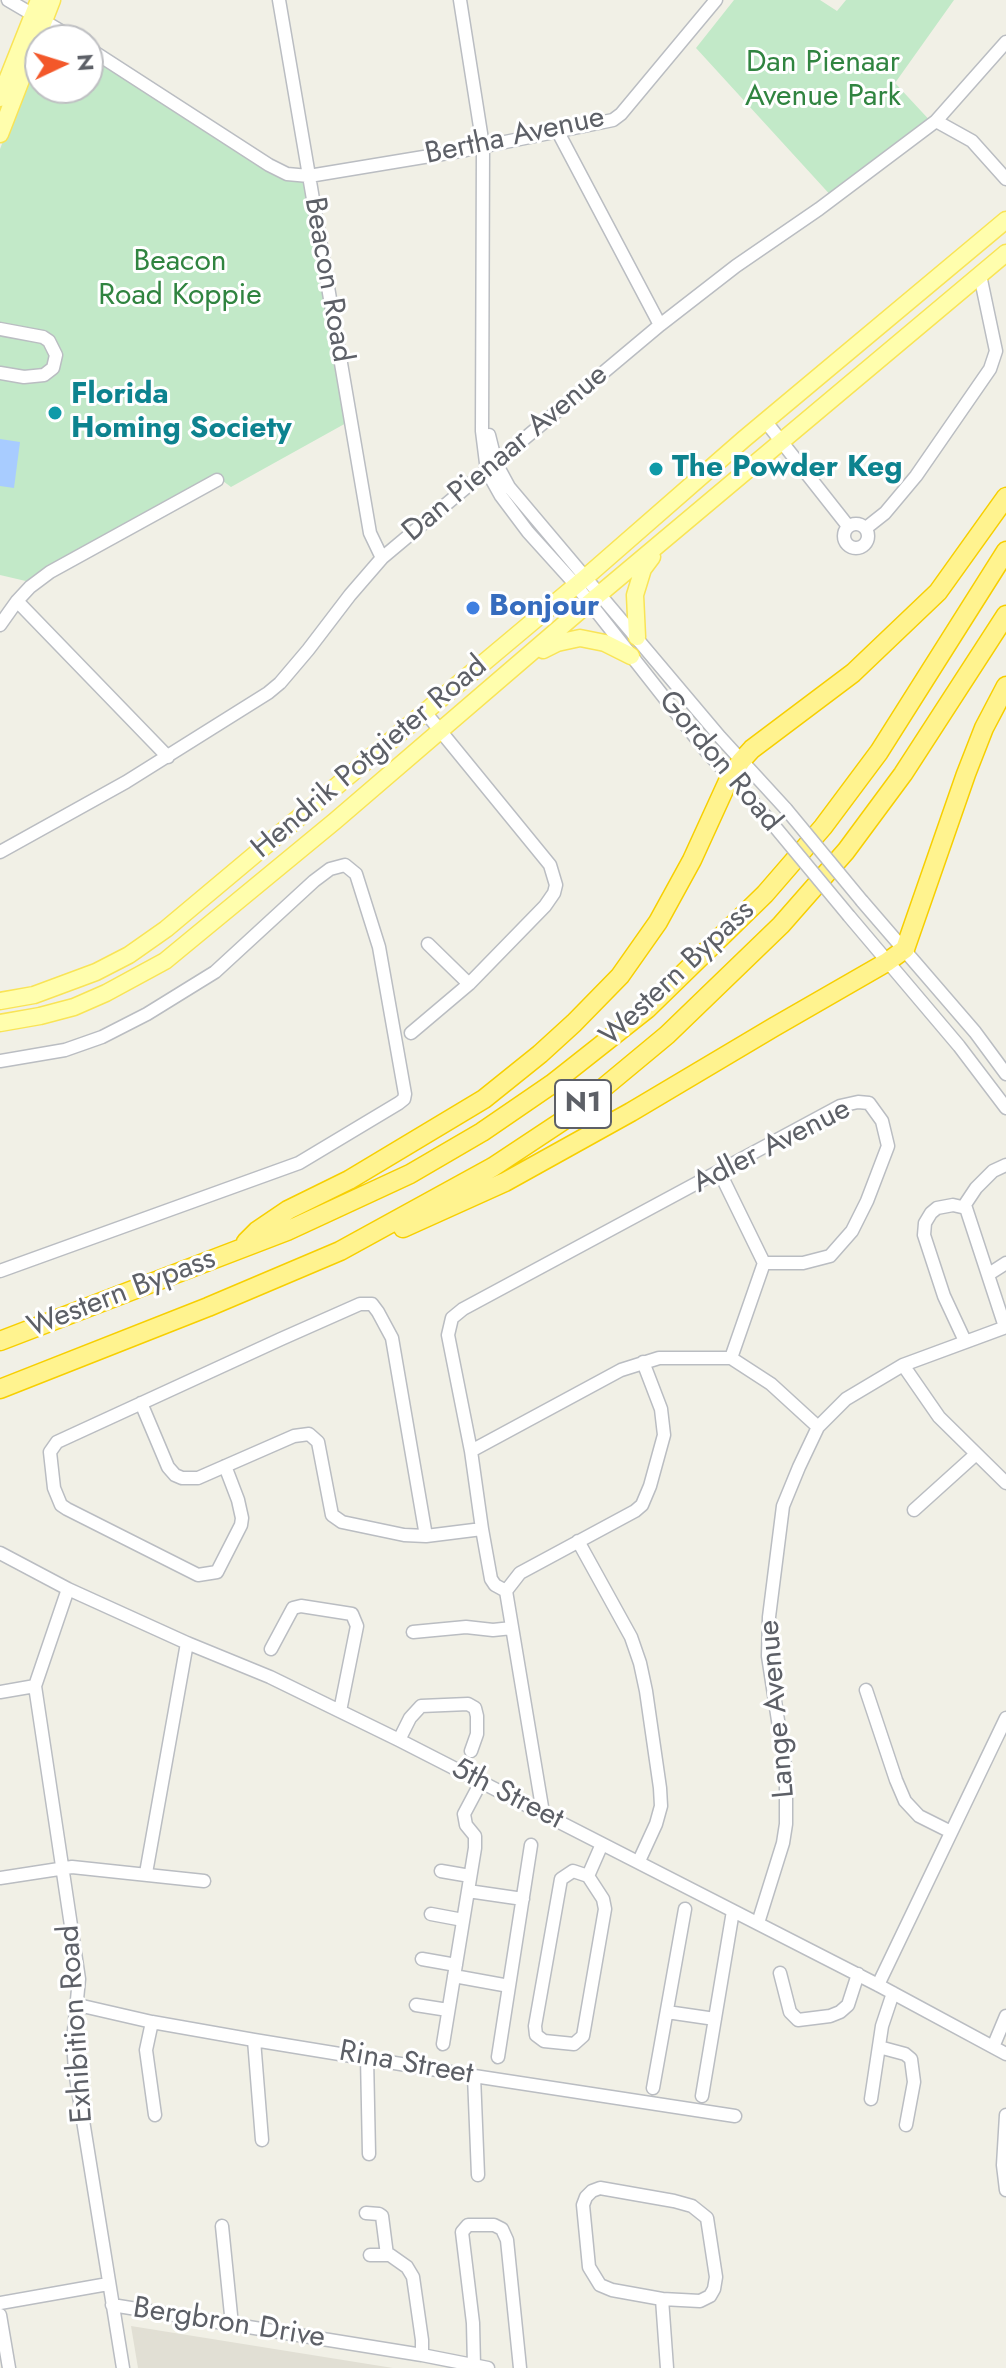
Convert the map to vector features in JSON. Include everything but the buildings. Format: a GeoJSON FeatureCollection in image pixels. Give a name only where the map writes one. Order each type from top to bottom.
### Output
{"type":"FeatureCollection","features":[{"type":"Feature","properties":{"kind":"highway"},"geometry":{"type":"LineString","coordinates":[[239,1249],[257,1231],[288,1210],[349,1180],[484,1099],[574,1023],[620,976],[658,922],[692,860],[729,779],[741,761],[752,749],[853,673],[938,592],[1006,497]]}},
{"type":"Feature","properties":{"kind":"highway","name":"Western Bypass"},"geometry":{"type":"LineString","coordinates":[[0,1341],[287,1231],[410,1174],[482,1132],[552,1084],[647,1009],[765,894],[823,827],[879,752],[1006,551]]}},
{"type":"Feature","properties":{"kind":"highway","name":"Western Bypass"},"geometry":{"type":"LineString","coordinates":[[0,1389],[340,1251],[493,1167],[567,1118],[667,1035],[781,925],[846,851],[903,774],[1006,615]]}},
{"type":"Feature","properties":{"kind":"highway"},"geometry":{"type":"LineString","coordinates":[[340,1251],[433,1216],[505,1182],[631,1112],[905,949],[966,774],[984,728],[1006,686]]}},
{"type":"Feature","properties":{"kind":"main road"},"geometry":{"type":"LineString","coordinates":[[0,98],[39,11],[52,0]]}},
{"type":"Feature","properties":{"kind":"main road"},"geometry":{"type":"LineString","coordinates":[[0,134],[39,11]]}},
{"type":"Feature","properties":{"kind":"main road","name":"Hendrik Potgieter Road"},"geometry":{"type":"LineString","coordinates":[[0,1001],[64,986],[129,955],[166,929],[1006,220]]}},
{"type":"Feature","properties":{"kind":"main road","name":"Hendrik Potgieter Road"},"geometry":{"type":"LineString","coordinates":[[0,1023],[74,1007],[165,961],[1006,253]]}},
{"type":"Feature","properties":{"kind":"main road"},"geometry":{"type":"LineString","coordinates":[[637,637],[637,582],[652,557],[680,526]]}},
{"type":"Feature","properties":{"kind":"main road"},"geometry":{"type":"LineString","coordinates":[[508,674],[545,649],[569,639],[596,640],[631,656]]}},
{"type":"Feature","properties":{"kind":"street"},"geometry":{"type":"LineString","coordinates":[[8,0],[39,11],[56,24]]}},
{"type":"Feature","properties":{"kind":"street","name":"Beacon Road"},"geometry":{"type":"LineString","coordinates":[[279,0],[370,533],[382,558]]}},
{"type":"Feature","properties":{"kind":"street","name":"Gordon Road"},"geometry":{"type":"LineString","coordinates":[[460,0],[483,146],[483,394],[492,467],[595,598],[631,656],[729,779],[771,822],[959,1046],[1006,1108]]}},
{"type":"Feature","properties":{"kind":"street","name":"Bertha Avenue"},"geometry":{"type":"LineString","coordinates":[[309,176],[558,132],[617,118],[716,0]]}},
{"type":"Feature","properties":{"kind":"street","name":"Dan Pienaar Avenue"},"geometry":{"type":"LineString","coordinates":[[0,852],[168,757],[280,683],[382,558],[660,325],[936,121],[1006,42]]}},
{"type":"Feature","properties":{"kind":"street"},"geometry":{"type":"LineString","coordinates":[[104,58],[269,165],[287,174],[309,176]]}},
{"type":"Feature","properties":{"kind":"street"},"geometry":{"type":"LineString","coordinates":[[936,121],[972,141],[1006,179]]}},
{"type":"Feature","properties":{"kind":"street"},"geometry":{"type":"LineString","coordinates":[[558,132],[660,325]]}},
{"type":"Feature","properties":{"kind":"street"},"geometry":{"type":"LineString","coordinates":[[866,528],[885,513],[916,476],[990,369],[996,351],[980,275]]}},
{"type":"Feature","properties":{"kind":"street"},"geometry":{"type":"LineString","coordinates":[[0,329],[46,338],[56,355],[53,368],[44,375],[24,377],[0,373]]}},
{"type":"Feature","properties":{"kind":"street"},"geometry":{"type":"LineString","coordinates":[[766,422],[848,526]]}},
{"type":"Feature","properties":{"kind":"street"},"geometry":{"type":"LineString","coordinates":[[0,625],[17,601],[50,572],[217,480]]}},
{"type":"Feature","properties":{"kind":"street"},"geometry":{"type":"LineString","coordinates":[[857,523],[866,528],[867,542],[855,548],[847,544],[844,535],[848,526],[857,523]]}},
{"type":"Feature","properties":{"kind":"street","name":"Gordon Road"},"geometry":{"type":"LineString","coordinates":[[595,598],[637,637],[741,761],[786,809],[975,1032],[1006,1074]]}},
{"type":"Feature","properties":{"kind":"street"},"geometry":{"type":"LineString","coordinates":[[17,601],[168,757]]}},
{"type":"Feature","properties":{"kind":"street"},"geometry":{"type":"LineString","coordinates":[[411,1033],[469,984],[545,906],[554,893],[555,879],[550,865],[425,712]]}},
{"type":"Feature","properties":{"kind":"street"},"geometry":{"type":"LineString","coordinates":[[0,1061],[65,1050],[102,1037],[147,1014],[215,972],[314,881],[330,869],[345,865],[353,870],[358,879],[379,947],[405,1094],[399,1103],[299,1163],[0,1271]]}},
{"type":"Feature","properties":{"kind":"street"},"geometry":{"type":"LineString","coordinates":[[428,944],[469,984]]}},
{"type":"Feature","properties":{"kind":"street","name":"Adler Avenue"},"geometry":{"type":"LineString","coordinates":[[471,1451],[448,1335],[452,1318],[463,1309],[840,1106],[869,1103],[882,1121],[888,1146],[852,1231],[830,1256],[813,1261],[764,1263]]}},
{"type":"Feature","properties":{"kind":"street"},"geometry":{"type":"LineString","coordinates":[[964,1206],[993,1171],[1006,1165]]}},
{"type":"Feature","properties":{"kind":"street"},"geometry":{"type":"LineString","coordinates":[[720,1173],[764,1263],[731,1358]]}},
{"type":"Feature","properties":{"kind":"street"},"geometry":{"type":"LineString","coordinates":[[964,1206],[1006,1327]]}},
{"type":"Feature","properties":{"kind":"street"},"geometry":{"type":"LineString","coordinates":[[964,1206],[937,1208],[925,1223],[924,1235],[944,1296],[965,1341]]}},
{"type":"Feature","properties":{"kind":"street"},"geometry":{"type":"LineString","coordinates":[[989,1274],[1006,1263]]}},
{"type":"Feature","properties":{"kind":"street"},"geometry":{"type":"LineString","coordinates":[[225,1466],[238,1500],[241,1525],[217,1572],[198,1575],[61,1505],[54,1488],[50,1452],[64,1438],[347,1310],[364,1303],[372,1304],[392,1338],[426,1536]]}},
{"type":"Feature","properties":{"kind":"street","name":"Lange Avenue"},"geometry":{"type":"LineString","coordinates":[[758,1923],[786,1824],[786,1772],[768,1656],[772,1580],[783,1506],[818,1427],[846,1399],[903,1365],[1006,1327]]}},
{"type":"Feature","properties":{"kind":"street"},"geometry":{"type":"LineString","coordinates":[[506,1591],[491,1579],[471,1451],[621,1370],[659,1358],[731,1358],[771,1384],[818,1427]]}},
{"type":"Feature","properties":{"kind":"street"},"geometry":{"type":"LineString","coordinates":[[543,1813],[506,1591],[520,1573],[642,1505],[664,1435],[661,1409],[643,1362]]}},
{"type":"Feature","properties":{"kind":"street"},"geometry":{"type":"LineString","coordinates":[[903,1365],[939,1417],[1006,1483]]}},
{"type":"Feature","properties":{"kind":"street"},"geometry":{"type":"LineString","coordinates":[[141,1403],[168,1467],[175,1475],[190,1480],[294,1436],[309,1434],[318,1442],[330,1509],[336,1519],[404,1535],[426,1536],[482,1529]]}},
{"type":"Feature","properties":{"kind":"street"},"geometry":{"type":"LineString","coordinates":[[914,1510],[975,1455]]}},
{"type":"Feature","properties":{"kind":"street"},"geometry":{"type":"LineString","coordinates":[[578,1541],[631,1637],[646,1691],[661,1806],[639,1861]]}},
{"type":"Feature","properties":{"kind":"street","name":"5th Street"},"geometry":{"type":"LineString","coordinates":[[0,1553],[68,1589],[270,1677],[399,1740],[858,1974],[1006,2054]]}},
{"type":"Feature","properties":{"kind":"street","name":"Exhibition Road"},"geometry":{"type":"LineString","coordinates":[[68,1589],[35,1686],[79,1979],[73,2057],[123,2368]]}},
{"type":"Feature","properties":{"kind":"street"},"geometry":{"type":"LineString","coordinates":[[271,1649],[293,1608],[301,1606],[352,1614],[357,1626],[340,1711]]}},
{"type":"Feature","properties":{"kind":"street"},"geometry":{"type":"LineString","coordinates":[[413,1632],[466,1627],[493,1630],[512,1628]]}},
{"type":"Feature","properties":{"kind":"street"},"geometry":{"type":"LineString","coordinates":[[146,1873],[187,1643]]}},
{"type":"Feature","properties":{"kind":"street"},"geometry":{"type":"LineString","coordinates":[[0,1692],[35,1686]]}},
{"type":"Feature","properties":{"kind":"street"},"geometry":{"type":"LineString","coordinates":[[866,1690],[905,1801],[919,1816],[951,1832]]}},
{"type":"Feature","properties":{"kind":"street"},"geometry":{"type":"LineString","coordinates":[[399,1740],[410,1718],[421,1706],[468,1704],[477,1712],[477,1734],[471,1751]]}},
{"type":"Feature","properties":{"kind":"street"},"geometry":{"type":"LineString","coordinates":[[878,1985],[1006,1718]]}},
{"type":"Feature","properties":{"kind":"street"},"geometry":{"type":"LineString","coordinates":[[443,2044],[476,1842],[474,1833],[466,1825],[464,1814],[481,1782]]}},
{"type":"Feature","properties":{"kind":"street"},"geometry":{"type":"LineString","coordinates":[[588,1876],[602,1844]]}},
{"type":"Feature","properties":{"kind":"street"},"geometry":{"type":"LineString","coordinates":[[498,2057],[531,1845]]}},
{"type":"Feature","properties":{"kind":"street"},"geometry":{"type":"LineString","coordinates":[[0,1878],[81,1867],[204,1881]]}},
{"type":"Feature","properties":{"kind":"street"},"geometry":{"type":"LineString","coordinates":[[441,1871],[470,1876]]}},
{"type":"Feature","properties":{"kind":"street"},"geometry":{"type":"LineString","coordinates":[[573,1871],[588,1876],[603,1899],[605,1909],[583,2036],[574,2044],[544,2041],[536,2035],[535,2026],[561,1879],[573,1871]]}},
{"type":"Feature","properties":{"kind":"street"},"geometry":{"type":"LineString","coordinates":[[468,1891],[523,1899]]}},
{"type":"Feature","properties":{"kind":"street"},"geometry":{"type":"LineString","coordinates":[[653,2088],[685,1909]]}},
{"type":"Feature","properties":{"kind":"street"},"geometry":{"type":"LineString","coordinates":[[702,2096],[733,1911]]}},
{"type":"Feature","properties":{"kind":"street"},"geometry":{"type":"LineString","coordinates":[[431,1914],[463,1920]]}},
{"type":"Feature","properties":{"kind":"street"},"geometry":{"type":"LineString","coordinates":[[422,1959],[509,1986]]}},
{"type":"Feature","properties":{"kind":"street"},"geometry":{"type":"LineString","coordinates":[[780,1973],[790,2012],[798,2020],[840,2012],[848,2005],[858,1974]]}},
{"type":"Feature","properties":{"kind":"street"},"geometry":{"type":"LineString","coordinates":[[871,2099],[883,2019],[893,1993]]}},
{"type":"Feature","properties":{"kind":"street","name":"Rina Street"},"geometry":{"type":"LineString","coordinates":[[78,2005],[254,2040],[735,2116]]}},
{"type":"Feature","properties":{"kind":"street"},"geometry":{"type":"LineString","coordinates":[[416,2005],[448,2010]]}},
{"type":"Feature","properties":{"kind":"street"},"geometry":{"type":"LineString","coordinates":[[667,2012],[715,2019]]}},
{"type":"Feature","properties":{"kind":"street"},"geometry":{"type":"LineString","coordinates":[[993,2047],[1006,2016]]}},
{"type":"Feature","properties":{"kind":"street"},"geometry":{"type":"LineString","coordinates":[[152,2022],[146,2050],[155,2115]]}},
{"type":"Feature","properties":{"kind":"street"},"geometry":{"type":"LineString","coordinates":[[254,2040],[262,2140]]}},
{"type":"Feature","properties":{"kind":"street"},"geometry":{"type":"LineString","coordinates":[[879,2047],[905,2054],[911,2059],[914,2082],[906,2125]]}},
{"type":"Feature","properties":{"kind":"street"},"geometry":{"type":"LineString","coordinates":[[367,2057],[369,2154]]}},
{"type":"Feature","properties":{"kind":"street"},"geometry":{"type":"LineString","coordinates":[[474,2076],[478,2175]]}},
{"type":"Feature","properties":{"kind":"street"},"geometry":{"type":"LineString","coordinates":[[1006,2115],[1003,2165],[1006,2190]]}},
{"type":"Feature","properties":{"kind":"street"},"geometry":{"type":"LineString","coordinates":[[600,2188],[674,2201],[692,2206],[707,2218],[716,2277],[714,2289],[710,2296],[700,2301],[662,2299],[612,2290],[600,2285],[594,2277],[589,2267],[582,2216],[586,2197],[592,2191],[600,2188]]}},
{"type":"Feature","properties":{"kind":"street"},"geometry":{"type":"LineString","coordinates":[[366,2213],[382,2216],[387,2255]]}},
{"type":"Feature","properties":{"kind":"street"},"geometry":{"type":"LineString","coordinates":[[474,2366],[474,2336],[462,2232],[468,2225],[494,2225],[502,2229],[507,2240],[520,2368]]}},
{"type":"Feature","properties":{"kind":"street"},"geometry":{"type":"LineString","coordinates":[[222,2226],[232,2325]]}},
{"type":"Feature","properties":{"kind":"street"},"geometry":{"type":"LineString","coordinates":[[370,2255],[387,2255],[407,2267],[416,2282],[422,2355]]}},
{"type":"Feature","properties":{"kind":"street"},"geometry":{"type":"LineString","coordinates":[[0,2303],[108,2284]]}},
{"type":"Feature","properties":{"kind":"street"},"geometry":{"type":"LineString","coordinates":[[662,2299],[667,2368]]}},
{"type":"Feature","properties":{"kind":"street","name":"Bergbron Drive"},"geometry":{"type":"LineString","coordinates":[[112,2305],[488,2368]]}},
{"type":"Feature","properties":{"kind":"street"},"geometry":{"type":"LineString","coordinates":[[0,2315],[9,2368]]}},
{"type":"Feature","properties":{"kind":"shaded area"},"geometry":{"type":"Polygon","coordinates":[[[131,2326],[393,2368],[138,2368],[131,2326]]]}},
{"type":"Feature","properties":{"kind":"green space","name":"Dan Pienaar Avenue Park"},"geometry":{"type":"Polygon","coordinates":[[[734,0],[820,0],[837,11],[846,0],[954,0],[895,83],[935,126],[834,199],[696,48],[734,0]]]}},
{"type":"Feature","properties":{"kind":"green space","name":"Beacon Road Koppie"},"geometry":{"type":"Polygon","coordinates":[[[104,62],[268,169],[306,179],[348,422],[231,487],[219,478],[30,582],[0,575],[0,149],[24,86],[24,104],[104,104],[104,62]]]}},
{"type":"Feature","properties":{"kind":"water"},"geometry":{"type":"Polygon","coordinates":[[[0,439],[20,442],[14,488],[0,486],[0,439]]]}},
{"type":"Feature","properties":{"kind":"place","name":"Florida Homing Society"},"geometry":{"type":"Point","coordinates":[55,413]}},
{"type":"Feature","properties":{"kind":"place","name":"The Powder Keg"},"geometry":{"type":"Point","coordinates":[656,469]}},
{"type":"Feature","properties":{"kind":"place","name":"Bonjour"},"geometry":{"type":"Point","coordinates":[473,608]}}]}
